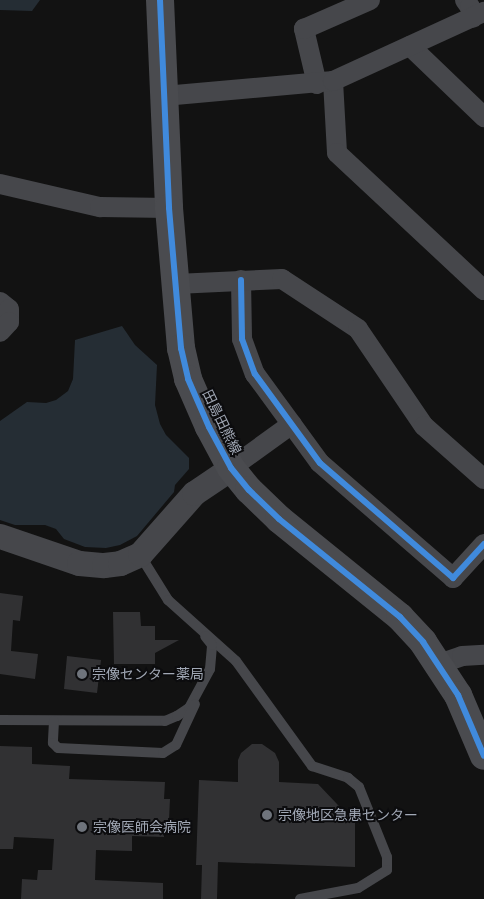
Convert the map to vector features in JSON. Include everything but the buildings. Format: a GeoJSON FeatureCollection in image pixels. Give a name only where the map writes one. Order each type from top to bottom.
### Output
{"type":"FeatureCollection","features":[{"type":"Feature","properties":{"kind":"main road","name":"田島田熊線"},"geometry":{"type":"LineString","coordinates":[[160,0],[169,208],[181,348],[188,379],[209,427],[231,468],[249,490],[279,519],[400,617],[423,642],[458,695],[484,756]]}},
{"type":"Feature","properties":{"kind":"street"},"geometry":{"type":"LineString","coordinates":[[370,0],[304,29],[325,83],[337,153],[484,290]]}},
{"type":"Feature","properties":{"kind":"street"},"geometry":{"type":"LineString","coordinates":[[164,96],[325,83],[410,46],[478,12]]}},
{"type":"Feature","properties":{"kind":"street"},"geometry":{"type":"LineString","coordinates":[[410,46],[484,117]]}},
{"type":"Feature","properties":{"kind":"street"},"geometry":{"type":"LineString","coordinates":[[0,184],[100,207],[169,208]]}},
{"type":"Feature","properties":{"kind":"street"},"geometry":{"type":"LineString","coordinates":[[176,284],[282,279],[358,329],[424,426],[484,479]]}},
{"type":"Feature","properties":{"kind":"street"},"geometry":{"type":"LineString","coordinates":[[241,280],[242,339],[255,374],[320,463],[453,578],[484,544]]}},
{"type":"Feature","properties":{"kind":"street"},"geometry":{"type":"LineString","coordinates":[[0,302],[8,309],[9,315],[9,322],[0,332]]}},
{"type":"Feature","properties":{"kind":"street"},"geometry":{"type":"LineString","coordinates":[[0,536],[79,563],[104,565],[120,563],[140,554],[194,493],[292,424]]}},
{"type":"Feature","properties":{"kind":"street"},"geometry":{"type":"LineString","coordinates":[[439,664],[462,656],[484,655]]}},
{"type":"Feature","properties":{"kind":"lane"},"geometry":{"type":"LineString","coordinates":[[140,554],[168,600],[236,661],[312,766],[356,783],[387,857],[387,870],[358,888],[300,899]]}},
{"type":"Feature","properties":{"kind":"lane"},"geometry":{"type":"LineString","coordinates":[[0,720],[165,721],[178,716],[189,708],[210,669],[212,644],[198,628]]}},
{"type":"Feature","properties":{"kind":"lane"},"geometry":{"type":"LineString","coordinates":[[54,721],[53,743],[58,748],[163,753],[176,745],[189,722],[203,681]]}},
{"type":"Feature","properties":{"kind":"shaded area"},"geometry":{"type":"Polygon","coordinates":[[[0,0],[40,0],[32,11],[0,10],[0,0]]]}},
{"type":"Feature","properties":{"kind":"shaded area"},"geometry":{"type":"Polygon","coordinates":[[[122,326],[135,345],[157,365],[155,405],[160,424],[166,435],[189,458],[189,469],[175,485],[174,492],[137,536],[120,545],[106,548],[85,547],[64,539],[56,529],[45,525],[15,525],[0,520],[0,421],[27,402],[46,403],[56,400],[68,391],[73,379],[75,340],[122,326]]]}},
{"type":"Feature","properties":{"kind":"cycle path"},"geometry":{"type":"LineString","coordinates":[[160,0],[169,208],[181,348],[188,379],[209,427],[231,468],[249,490],[279,519],[400,617],[423,642],[458,695],[484,756]]}},
{"type":"Feature","properties":{"kind":"cycle path"},"geometry":{"type":"LineString","coordinates":[[241,280],[242,339],[255,374],[320,463],[453,578],[484,544]]}},
{"type":"Feature","properties":{"kind":"place","name":"宗像センター薬局"},"geometry":{"type":"Point","coordinates":[82,674]}},
{"type":"Feature","properties":{"kind":"place","name":"宗像地区急患センター"},"geometry":{"type":"Point","coordinates":[267,815]}},
{"type":"Feature","properties":{"kind":"place","name":"宗像医師会病院"},"geometry":{"type":"Point","coordinates":[82,827]}}]}
